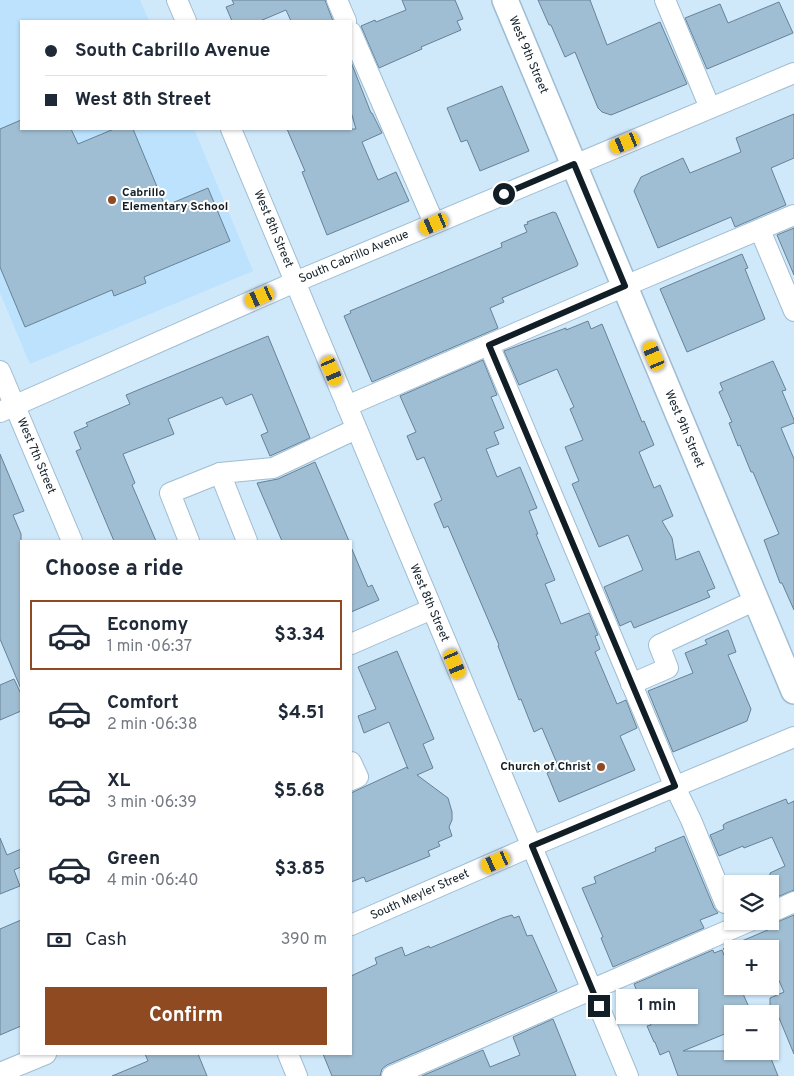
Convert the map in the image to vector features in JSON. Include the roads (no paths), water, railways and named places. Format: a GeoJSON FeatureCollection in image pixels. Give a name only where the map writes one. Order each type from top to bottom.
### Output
{"type":"FeatureCollection","features":[{"type":"Feature","properties":{"kind":"main road","name":"West 9th Street"},"geometry":{"type":"LineString","coordinates":[[505,0],[794,691]]}},
{"type":"Feature","properties":{"kind":"street"},"geometry":{"type":"LineString","coordinates":[[177,0],[186,20]]}},
{"type":"Feature","properties":{"kind":"street"},"geometry":{"type":"LineString","coordinates":[[337,0],[346,20]]}},
{"type":"Feature","properties":{"kind":"street"},"geometry":{"type":"LineString","coordinates":[[667,1],[710,108]]}},
{"type":"Feature","properties":{"kind":"street"},"geometry":{"type":"LineString","coordinates":[[352,34],[434,224]]}},
{"type":"Feature","properties":{"kind":"street","name":"South Cabrillo Avenue"},"geometry":{"type":"LineString","coordinates":[[7,409],[295,282],[794,73]]}},
{"type":"Feature","properties":{"kind":"street","name":"West 8th Street"},"geometry":{"type":"LineString","coordinates":[[231,130],[628,1076]]}},
{"type":"Feature","properties":{"kind":"street"},"geometry":{"type":"LineString","coordinates":[[347,406],[794,215]]}},
{"type":"Feature","properties":{"kind":"street"},"geometry":{"type":"LineString","coordinates":[[760,230],[794,311]]}},
{"type":"Feature","properties":{"kind":"street"},"geometry":{"type":"LineString","coordinates":[[489,345],[631,684],[724,898]]}},
{"type":"Feature","properties":{"kind":"street","name":"West 7th Street"},"geometry":{"type":"LineString","coordinates":[[0,371],[7,409],[72,540]]}},
{"type":"Feature","properties":{"kind":"street"},"geometry":{"type":"LineString","coordinates":[[190,540],[170,493],[220,473],[273,468],[356,429]]}},
{"type":"Feature","properties":{"kind":"street"},"geometry":{"type":"LineString","coordinates":[[220,473],[247,540]]}},
{"type":"Feature","properties":{"kind":"street"},"geometry":{"type":"LineString","coordinates":[[631,684],[668,668],[659,645],[756,600]]}},
{"type":"Feature","properties":{"kind":"street"},"geometry":{"type":"LineString","coordinates":[[352,644],[432,609]]}},
{"type":"Feature","properties":{"kind":"street","name":"South Meyler Street"},"geometry":{"type":"LineString","coordinates":[[352,925],[532,846],[794,737]]}},
{"type":"Feature","properties":{"kind":"street"},"geometry":{"type":"LineString","coordinates":[[352,764],[358,777],[352,780]]}},
{"type":"Feature","properties":{"kind":"street"},"geometry":{"type":"LineString","coordinates":[[779,909],[794,902]]}},
{"type":"Feature","properties":{"kind":"street"},"geometry":{"type":"LineString","coordinates":[[392,1076],[729,930]]}},
{"type":"Feature","properties":{"kind":"street"},"geometry":{"type":"LineString","coordinates":[[0,1073],[44,1055]]}},
{"type":"Feature","properties":{"kind":"street"},"geometry":{"type":"LineString","coordinates":[[288,1055],[297,1076]]}},
{"type":"Feature","properties":{"kind":"place","name":"Cabrillo Elementary School"},"geometry":{"type":"Point","coordinates":[112,200]}},
{"type":"Feature","properties":{"kind":"place","name":"Church of Christ"},"geometry":{"type":"Point","coordinates":[601,767]}}]}
